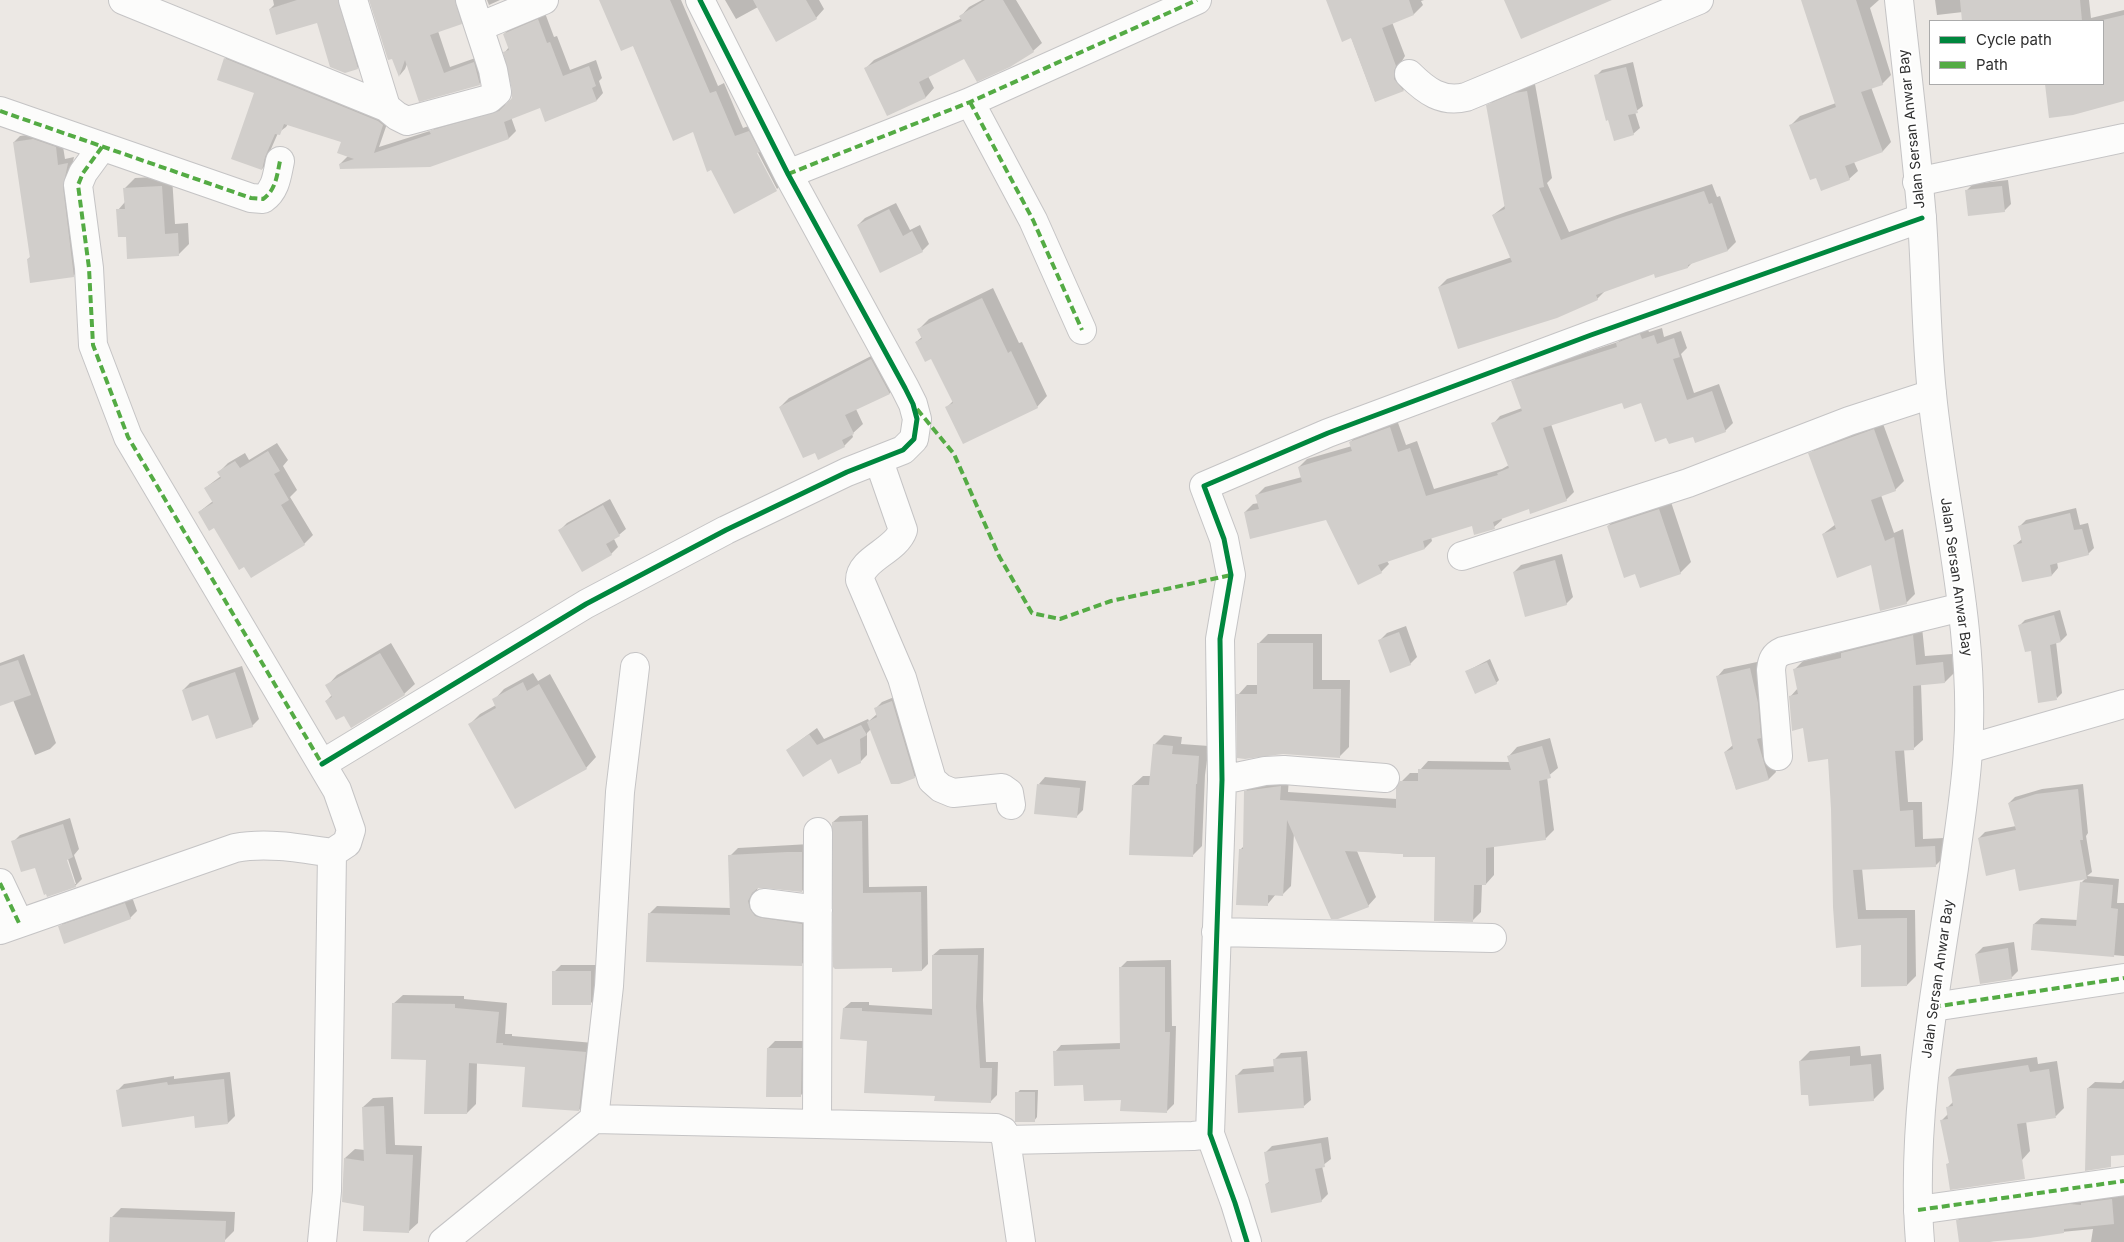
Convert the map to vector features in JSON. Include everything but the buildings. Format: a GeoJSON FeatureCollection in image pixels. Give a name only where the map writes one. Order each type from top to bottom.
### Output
{"type":"FeatureCollection","features":[{"type":"Feature","properties":{"kind":"street"},"geometry":{"type":"LineString","coordinates":[[123,0],[386,108],[403,119],[413,120],[489,99],[495,95],[498,88],[470,0]]}},
{"type":"Feature","properties":{"kind":"street"},"geometry":{"type":"LineString","coordinates":[[354,0],[386,108]]}},
{"type":"Feature","properties":{"kind":"street"},"geometry":{"type":"LineString","coordinates":[[479,27],[544,0]]}},
{"type":"Feature","properties":{"kind":"street"},"geometry":{"type":"LineString","coordinates":[[322,764],[586,604],[726,530],[847,472],[903,450],[914,439],[917,419],[913,404],[788,174],[700,0]]}},
{"type":"Feature","properties":{"kind":"street"},"geometry":{"type":"LineString","coordinates":[[788,174],[970,102],[1197,0]]}},
{"type":"Feature","properties":{"kind":"street"},"geometry":{"type":"LineString","coordinates":[[1409,74],[1423,88],[1440,97],[1456,100],[1699,0]]}},
{"type":"Feature","properties":{"kind":"street","name":"Jalan Sersan Anwar Bay"},"geometry":{"type":"LineString","coordinates":[[1900,0],[1922,218],[1925,311],[1932,394],[1962,607],[1968,684],[1968,749],[1958,841],[1933,1007],[1920,1123],[1918,1210],[1920,1242]]}},
{"type":"Feature","properties":{"kind":"street"},"geometry":{"type":"LineString","coordinates":[[970,102],[1033,220],[1082,330]]}},
{"type":"Feature","properties":{"kind":"street"},"geometry":{"type":"LineString","coordinates":[[0,111],[258,199],[266,196],[276,183],[280,161]]}},
{"type":"Feature","properties":{"kind":"street"},"geometry":{"type":"LineString","coordinates":[[1917,182],[2124,138]]}},
{"type":"Feature","properties":{"kind":"street"},"geometry":{"type":"LineString","coordinates":[[0,883],[10,926],[235,848],[278,846],[332,853],[347,843],[351,830],[337,790],[128,437],[97,358],[93,345],[89,268],[78,185],[83,173],[102,147]]}},
{"type":"Feature","properties":{"kind":"street"},"geometry":{"type":"LineString","coordinates":[[1247,1242],[1210,1134],[1222,780],[1220,639],[1230,575],[1224,539],[1204,486],[1328,433],[1591,335],[1922,218]]}},
{"type":"Feature","properties":{"kind":"street"},"geometry":{"type":"LineString","coordinates":[[1462,556],[1688,483],[1849,422],[1932,394]]}},
{"type":"Feature","properties":{"kind":"street"},"geometry":{"type":"LineString","coordinates":[[878,461],[903,530],[897,541],[863,569],[860,580],[902,678],[932,780],[941,788],[953,792],[1002,788],[1009,793],[1011,805]]}},
{"type":"Feature","properties":{"kind":"street"},"geometry":{"type":"LineString","coordinates":[[1778,756],[1771,670],[1776,654],[1962,607]]}},
{"type":"Feature","properties":{"kind":"street"},"geometry":{"type":"LineString","coordinates":[[594,1119],[609,986],[620,792],[635,667]]}},
{"type":"Feature","properties":{"kind":"street"},"geometry":{"type":"LineString","coordinates":[[1968,749],[2124,704]]}},
{"type":"Feature","properties":{"kind":"street"},"geometry":{"type":"LineString","coordinates":[[1222,780],[1265,771],[1284,770],[1385,778]]}},
{"type":"Feature","properties":{"kind":"street"},"geometry":{"type":"LineString","coordinates":[[817,1123],[818,832]]}},
{"type":"Feature","properties":{"kind":"street"},"geometry":{"type":"LineString","coordinates":[[322,1242],[327,1192],[332,853]]}},
{"type":"Feature","properties":{"kind":"street"},"geometry":{"type":"LineString","coordinates":[[764,903],[818,910]]}},
{"type":"Feature","properties":{"kind":"street"},"geometry":{"type":"LineString","coordinates":[[1216,932],[1492,938]]}},
{"type":"Feature","properties":{"kind":"street"},"geometry":{"type":"LineString","coordinates":[[1933,1007],[2124,978]]}},
{"type":"Feature","properties":{"kind":"street"},"geometry":{"type":"LineString","coordinates":[[443,1242],[594,1119],[1000,1129],[1006,1140],[1021,1242]]}},
{"type":"Feature","properties":{"kind":"street"},"geometry":{"type":"LineString","coordinates":[[1006,1140],[1210,1134]]}},
{"type":"Feature","properties":{"kind":"street"},"geometry":{"type":"LineString","coordinates":[[1918,1210],[2124,1181]]}},
{"type":"Feature","properties":{"kind":"marked path"},"geometry":{"type":"LineString","coordinates":[[788,174],[970,102],[1197,0]]}},
{"type":"Feature","properties":{"kind":"marked path"},"geometry":{"type":"LineString","coordinates":[[970,102],[1033,220],[1082,330]]}},
{"type":"Feature","properties":{"kind":"marked path"},"geometry":{"type":"LineString","coordinates":[[0,111],[251,198],[263,199],[271,191],[280,161]]}},
{"type":"Feature","properties":{"kind":"marked path"},"geometry":{"type":"LineString","coordinates":[[102,147],[83,173],[78,185],[89,268],[93,345],[128,437],[322,764]]}},
{"type":"Feature","properties":{"kind":"marked path"},"geometry":{"type":"LineString","coordinates":[[917,409],[954,454],[999,556],[1032,613],[1060,619],[1111,601],[1231,575],[1230,573]]}},
{"type":"Feature","properties":{"kind":"marked path"},"geometry":{"type":"LineString","coordinates":[[0,883],[19,923]]}},
{"type":"Feature","properties":{"kind":"marked path"},"geometry":{"type":"LineString","coordinates":[[1933,1007],[2124,978]]}},
{"type":"Feature","properties":{"kind":"marked path"},"geometry":{"type":"LineString","coordinates":[[1918,1210],[2124,1181]]}},
{"type":"Feature","properties":{"kind":"cycle path"},"geometry":{"type":"LineString","coordinates":[[322,764],[586,604],[726,530],[847,472],[903,450],[914,439],[917,419],[913,404],[788,174],[700,0]]}},
{"type":"Feature","properties":{"kind":"cycle path"},"geometry":{"type":"LineString","coordinates":[[1247,1242],[1210,1134],[1222,780],[1220,639],[1231,575],[1224,539],[1204,486],[1328,433],[1591,335],[1922,218]]}}]}
